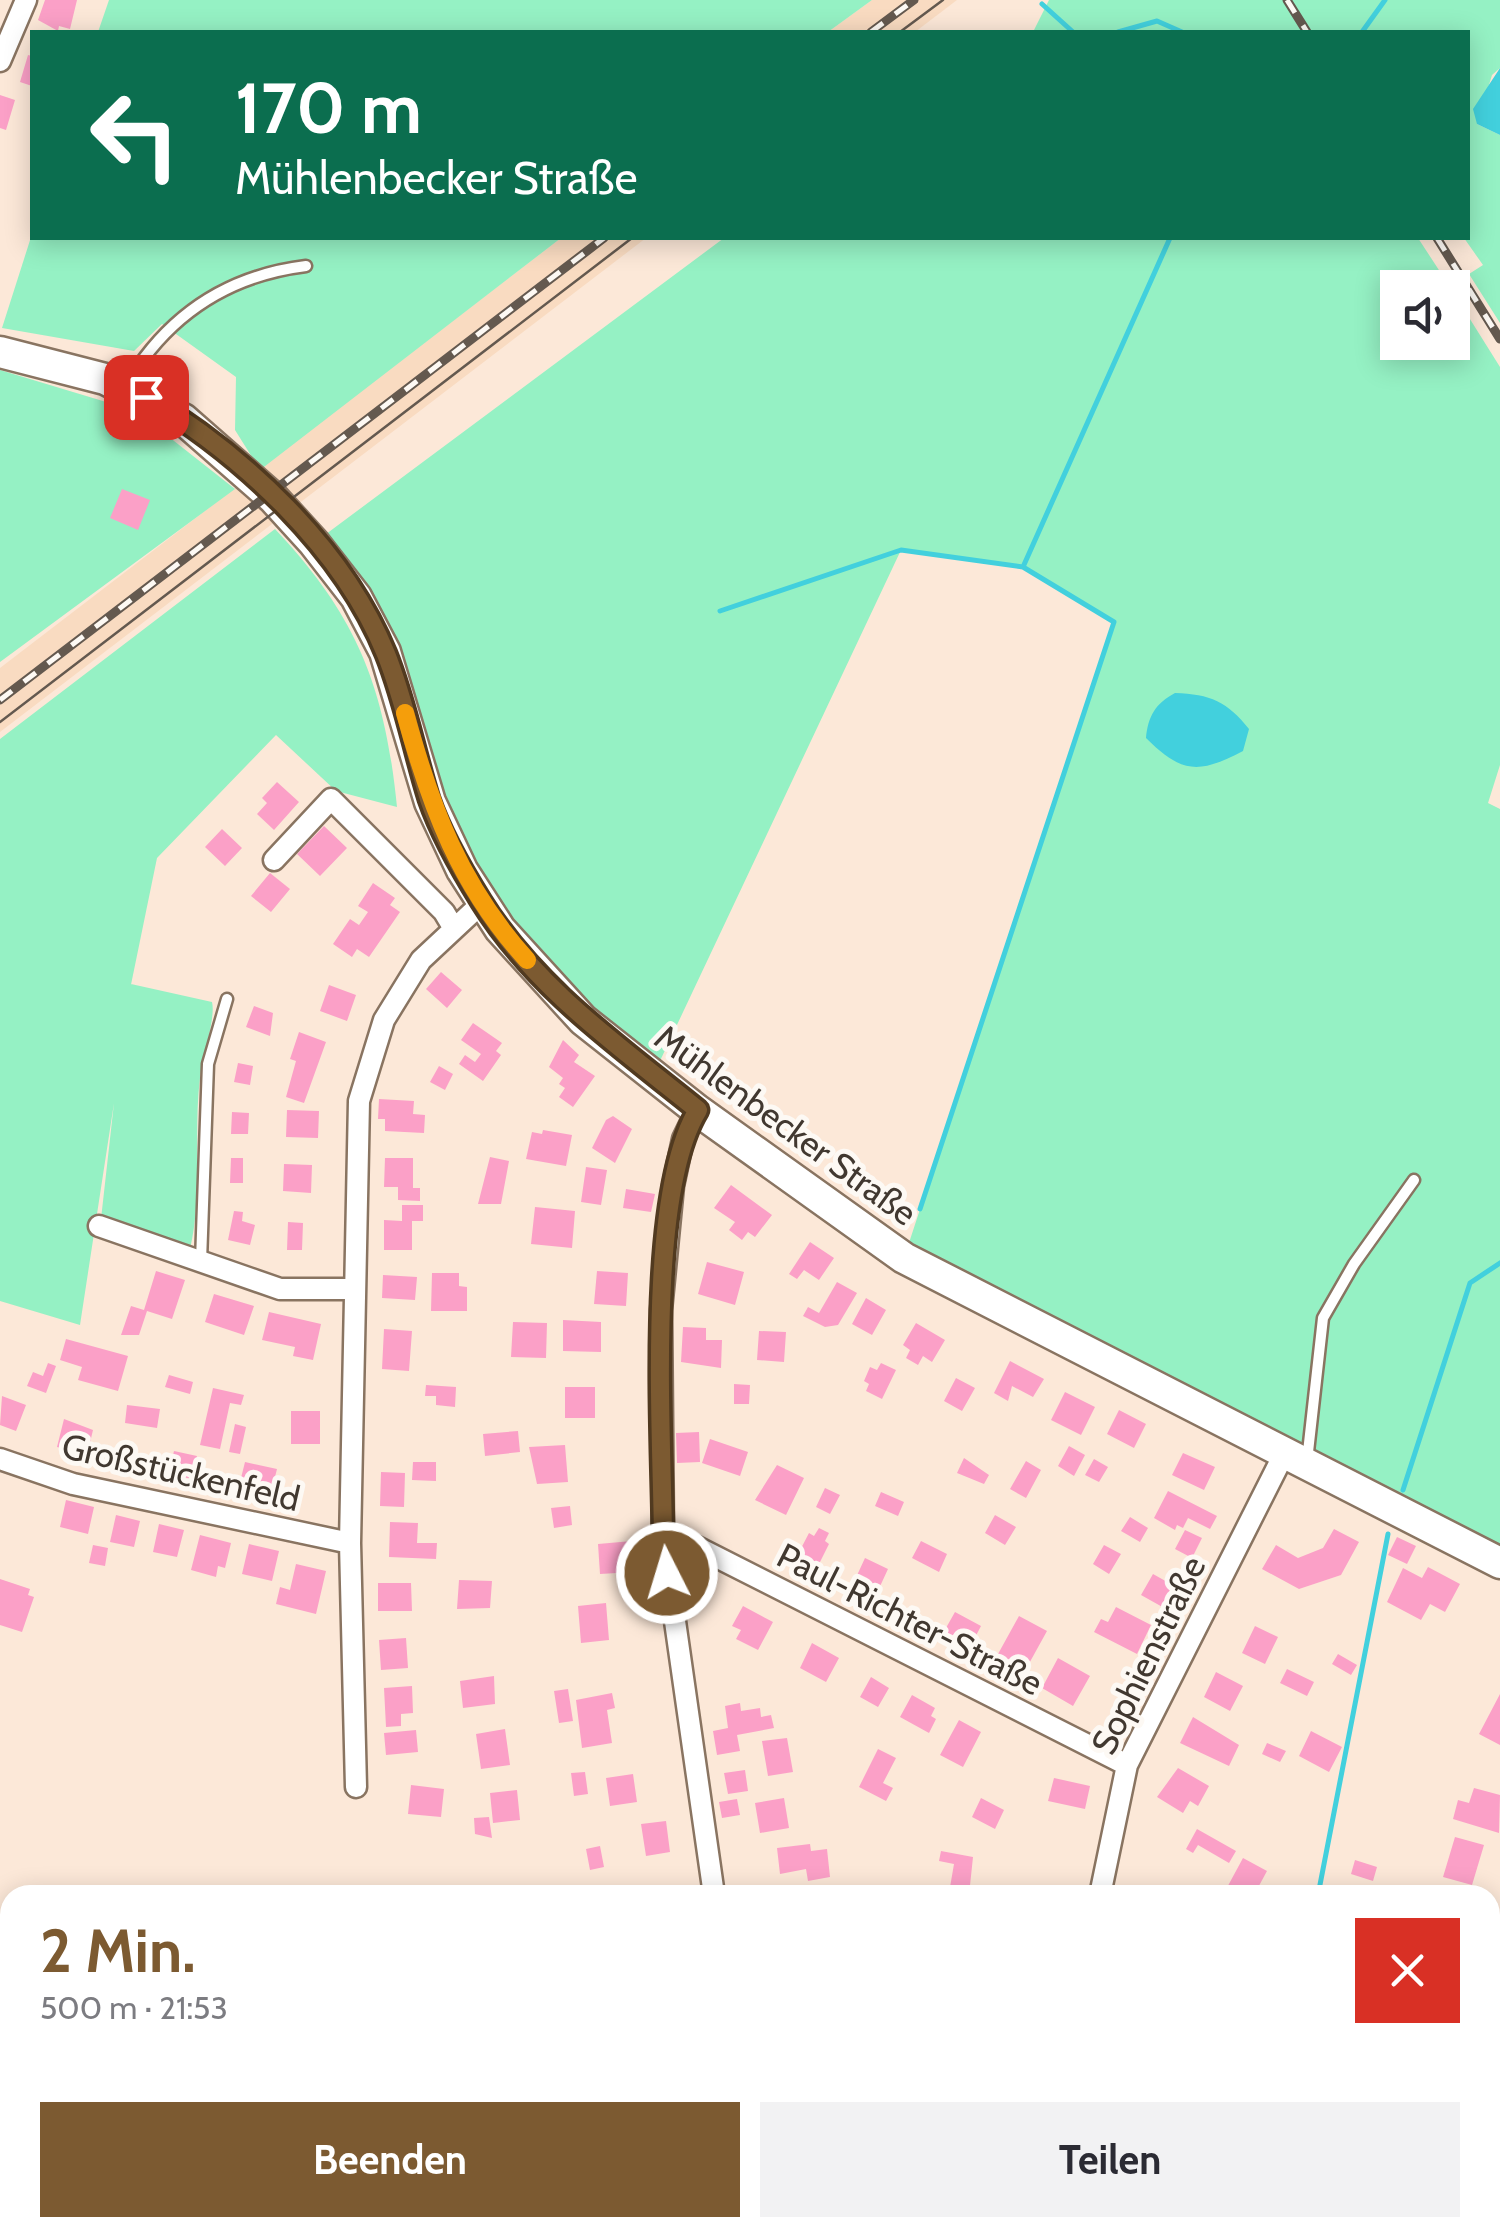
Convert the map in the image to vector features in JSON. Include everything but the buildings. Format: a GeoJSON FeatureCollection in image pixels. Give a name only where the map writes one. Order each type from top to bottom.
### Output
{"type":"FeatureCollection","features":[{"type":"Feature","properties":{"kind":"main road","name":"Mühlenbecker Straße"},"geometry":{"type":"LineString","coordinates":[[0,352],[56,363],[124,388],[183,419],[273,498],[340,572],[385,652],[430,802],[482,904],[583,1020],[698,1110],[904,1258],[1500,1563]]}},
{"type":"Feature","properties":{"kind":"street"},"geometry":{"type":"LineString","coordinates":[[0,62],[26,0]]}},
{"type":"Feature","properties":{"kind":"street"},"geometry":{"type":"LineString","coordinates":[[274,860],[331,798],[444,912],[453,926]]}},
{"type":"Feature","properties":{"kind":"street","name":"Großstückenfeld"},"geometry":{"type":"LineString","coordinates":[[356,1787],[350,1543],[359,1100],[384,1020],[421,960],[453,926],[482,904]]}},
{"type":"Feature","properties":{"kind":"street"},"geometry":{"type":"LineString","coordinates":[[698,1110],[684,1140],[673,1186],[661,1310],[663,1537],[713,1885]]}},
{"type":"Feature","properties":{"kind":"street"},"geometry":{"type":"LineString","coordinates":[[99,1226],[280,1288],[353,1289]]}},
{"type":"Feature","properties":{"kind":"street","name":"Sophienstraße"},"geometry":{"type":"LineString","coordinates":[[1102,1885],[1126,1765],[1295,1459]]}},
{"type":"Feature","properties":{"kind":"street","name":"Großstückenfeld"},"geometry":{"type":"LineString","coordinates":[[0,1460],[73,1484],[350,1543]]}},
{"type":"Feature","properties":{"kind":"street","name":"Paul-Richter-Straße"},"geometry":{"type":"LineString","coordinates":[[663,1537],[676,1537],[1126,1765]]}},
{"type":"Feature","properties":{"kind":"lane"},"geometry":{"type":"LineString","coordinates":[[124,388],[164,330],[188,312],[254,278],[306,266]]}},
{"type":"Feature","properties":{"kind":"lane"},"geometry":{"type":"LineString","coordinates":[[201,1264],[208,1064],[227,1000]]}},
{"type":"Feature","properties":{"kind":"lane"},"geometry":{"type":"LineString","coordinates":[[1295,1459],[1323,1318],[1354,1264],[1414,1180]]}},
{"type":"Feature","properties":{"kind":"shaded area"},"geometry":{"type":"Polygon","coordinates":[[[872,0],[957,0],[918,30],[831,30],[872,0]]]}},
{"type":"Feature","properties":{"kind":"shaded area"},"geometry":{"type":"Polygon","coordinates":[[[558,240],[643,240],[0,732],[0,668],[558,240]]]}},
{"type":"Feature","properties":{"kind":"green space"},"geometry":{"type":"Polygon","coordinates":[[[109,0],[872,0],[831,30],[99,30],[109,0]]]}},
{"type":"Feature","properties":{"kind":"green space"},"geometry":{"type":"Polygon","coordinates":[[[1049,0],[1500,0],[1500,68],[1492,75],[1477,124],[1500,135],[1500,323],[1470,276],[1483,265],[1465,240],[1470,240],[1470,30],[1034,30],[1049,0]]]}},
{"type":"Feature","properties":{"kind":"green space"},"geometry":{"type":"Polygon","coordinates":[[[30,240],[558,240],[260,470],[235,430],[236,377],[162,324],[134,351],[2,328],[30,240]]]}},
{"type":"Feature","properties":{"kind":"green space"},"geometry":{"type":"Polygon","coordinates":[[[721,240],[1419,240],[1439,270],[1380,270],[1380,360],[1470,360],[1470,319],[1500,367],[1500,765],[1488,803],[1500,809],[1500,1563],[904,1258],[1113,622],[1023,567],[901,550],[659,1063],[500,929],[442,799],[314,543],[721,240]]]}},
{"type":"Feature","properties":{"kind":"green space"},"geometry":{"type":"Polygon","coordinates":[[[0,370],[136,411],[235,489],[0,662],[0,370]]]}},
{"type":"Feature","properties":{"kind":"green space"},"geometry":{"type":"Polygon","coordinates":[[[275,529],[327,593],[363,656],[385,726],[397,807],[336,791],[276,735],[157,858],[131,984],[212,1002],[198,1099],[194,1228],[190,1249],[101,1219],[114,1103],[80,1325],[0,1301],[0,739],[275,529]]]}},
{"type":"Feature","properties":{"kind":"water"},"geometry":{"type":"Polygon","coordinates":[[[1500,68],[1500,135],[1477,124],[1473,109],[1500,68]]]}},
{"type":"Feature","properties":{"kind":"water"},"geometry":{"type":"Polygon","coordinates":[[[1175,693],[1208,698],[1234,712],[1249,729],[1243,751],[1214,764],[1192,767],[1159,750],[1146,738],[1149,723],[1158,706],[1175,693]]]}},
{"type":"Feature","properties":{"kind":"waterway"},"geometry":{"type":"LineString","coordinates":[[1363,30],[1385,0]]}},
{"type":"Feature","properties":{"kind":"waterway"},"geometry":{"type":"LineString","coordinates":[[1042,4],[1071,30]]}},
{"type":"Feature","properties":{"kind":"waterway"},"geometry":{"type":"LineString","coordinates":[[1125,30],[1157,21],[1177,30]]}},
{"type":"Feature","properties":{"kind":"waterway"},"geometry":{"type":"LineString","coordinates":[[920,1209],[1114,622],[1023,567],[1169,240]]}},
{"type":"Feature","properties":{"kind":"waterway"},"geometry":{"type":"LineString","coordinates":[[720,611],[901,550],[1023,567]]}},
{"type":"Feature","properties":{"kind":"waterway"},"geometry":{"type":"LineString","coordinates":[[1403,1490],[1470,1283],[1500,1263]]}},
{"type":"Feature","properties":{"kind":"waterway"},"geometry":{"type":"LineString","coordinates":[[1320,1885],[1388,1534]]}},
{"type":"Feature","properties":{"kind":"tram line"},"geometry":{"type":"LineString","coordinates":[[903,30],[943,0]]}},
{"type":"Feature","properties":{"kind":"tram line"},"geometry":{"type":"LineString","coordinates":[[0,722],[629,240]]}},
{"type":"Feature","properties":{"kind":"railway"},"geometry":{"type":"LineString","coordinates":[[874,30],[914,0]]}},
{"type":"Feature","properties":{"kind":"railway"},"geometry":{"type":"LineString","coordinates":[[1287,0],[1306,30]]}},
{"type":"Feature","properties":{"kind":"railway"},"geometry":{"type":"LineString","coordinates":[[0,700],[601,240]]}},
{"type":"Feature","properties":{"kind":"railway"},"geometry":{"type":"LineString","coordinates":[[1438,240],[1500,339]]}},
{"type":"Feature","properties":{"kind":"slow traffic"},"geometry":{"type":"LineString","coordinates":[[405,713],[430,802],[462,870],[500,929],[527,960]]}},
{"type":"Feature","properties":{"kind":"route"},"geometry":{"type":"LineString","coordinates":[[146,397],[220,448],[273,498],[340,572],[385,652],[430,802],[482,904],[583,1020],[698,1110],[684,1140],[673,1186],[661,1310],[663,1537],[667,1573]]}}]}
